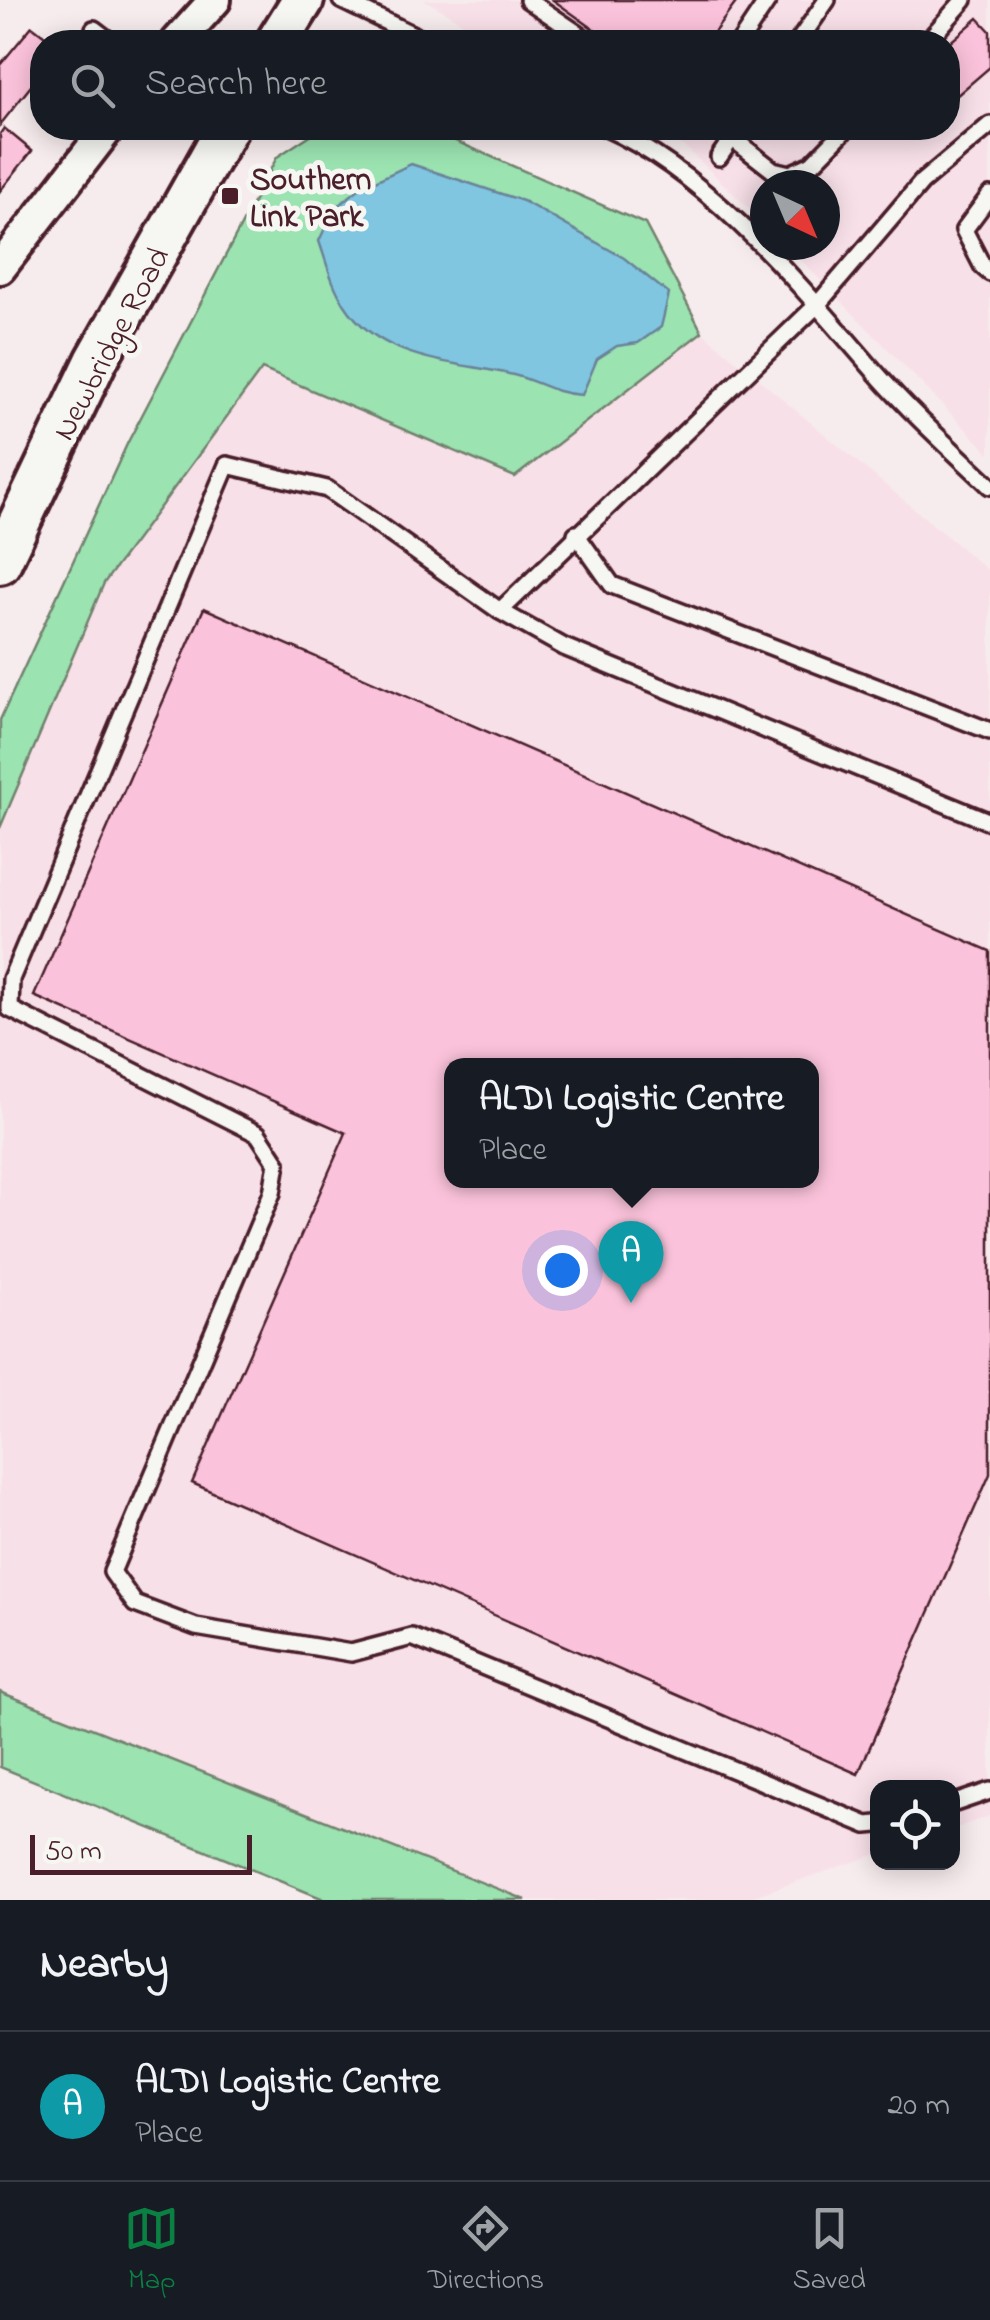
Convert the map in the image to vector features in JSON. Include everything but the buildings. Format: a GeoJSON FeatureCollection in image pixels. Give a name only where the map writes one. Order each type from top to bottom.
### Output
{"type":"FeatureCollection","features":[{"type":"Feature","properties":{"kind":"main road"},"geometry":{"type":"LineString","coordinates":[[285,30],[303,0]]}},
{"type":"Feature","properties":{"kind":"main road","name":"Newbridge Road"},"geometry":{"type":"LineString","coordinates":[[0,563],[96,360],[220,140]]}},
{"type":"Feature","properties":{"kind":"street"},"geometry":{"type":"LineString","coordinates":[[189,30],[215,0]]}},
{"type":"Feature","properties":{"kind":"street"},"geometry":{"type":"LineString","coordinates":[[0,268],[99,140]]}},
{"type":"Feature","properties":{"kind":"lane"},"geometry":{"type":"LineString","coordinates":[[340,0],[403,30]]}},
{"type":"Feature","properties":{"kind":"lane"},"geometry":{"type":"LineString","coordinates":[[528,0],[572,30]]}},
{"type":"Feature","properties":{"kind":"lane"},"geometry":{"type":"LineString","coordinates":[[748,30],[768,0]]}},
{"type":"Feature","properties":{"kind":"lane"},"geometry":{"type":"LineString","coordinates":[[806,30],[827,0]]}},
{"type":"Feature","properties":{"kind":"lane"},"geometry":{"type":"LineString","coordinates":[[938,30],[964,0]]}},
{"type":"Feature","properties":{"kind":"lane"},"geometry":{"type":"LineString","coordinates":[[500,611],[818,304],[922,182],[990,124]]}},
{"type":"Feature","properties":{"kind":"lane"},"geometry":{"type":"LineString","coordinates":[[631,140],[706,193],[818,304],[879,376],[990,486]]}},
{"type":"Feature","properties":{"kind":"lane"},"geometry":{"type":"LineString","coordinates":[[718,157],[730,140]]}},
{"type":"Feature","properties":{"kind":"lane"},"geometry":{"type":"LineString","coordinates":[[742,140],[773,170],[790,174],[812,164],[835,140]]}},
{"type":"Feature","properties":{"kind":"lane"},"geometry":{"type":"LineString","coordinates":[[990,196],[964,230],[990,273]]}},
{"type":"Feature","properties":{"kind":"lane"},"geometry":{"type":"LineString","coordinates":[[870,1825],[412,1636],[352,1653],[196,1627],[135,1604],[112,1572],[272,1193],[277,1162],[258,1134],[10,1009],[11,978],[227,466],[328,490],[500,611],[564,647],[990,822]]}},
{"type":"Feature","properties":{"kind":"lane"},"geometry":{"type":"LineString","coordinates":[[576,534],[612,585],[990,731]]}},
{"type":"Feature","properties":{"kind":"lane"},"geometry":{"type":"LineString","coordinates":[[960,1801],[990,1791]]}},
{"type":"Feature","properties":{"kind":"shaded area"},"geometry":{"type":"Polygon","coordinates":[[[425,0],[990,0],[990,454],[801,260],[840,260],[840,170],[750,170],[750,210],[685,147],[672,140],[960,140],[960,30],[474,30],[425,0]]]}},
{"type":"Feature","properties":{"kind":"shaded area"},"geometry":{"type":"Polygon","coordinates":[[[702,332],[990,572],[990,1816],[960,1827],[960,1780],[870,1780],[870,1856],[743,1900],[526,1900],[0,1692],[0,828],[104,583],[262,369],[515,477],[702,332]]]}},
{"type":"Feature","properties":{"kind":"green space"},"geometry":{"type":"Polygon","coordinates":[[[303,140],[453,140],[645,224],[702,332],[515,477],[262,369],[104,583],[0,828],[0,720],[128,442],[277,157],[303,140]]]}},
{"type":"Feature","properties":{"kind":"green space"},"geometry":{"type":"Polygon","coordinates":[[[0,1692],[526,1900],[326,1900],[0,1767],[0,1692]]]}},
{"type":"Feature","properties":{"kind":"water"},"geometry":{"type":"Polygon","coordinates":[[[411,164],[523,201],[624,258],[669,294],[661,327],[638,343],[617,346],[597,359],[582,395],[509,374],[419,356],[378,338],[360,324],[340,298],[319,241],[334,209],[360,188],[411,164]]]}},
{"type":"Feature","properties":{"kind":"place","name":"Southern Link Park"},"geometry":{"type":"Point","coordinates":[230,196]}},
{"type":"Feature","properties":{"kind":"place","name":"ALDI Logistic Centre"},"geometry":{"type":"Point","coordinates":[631,1303]}}]}
